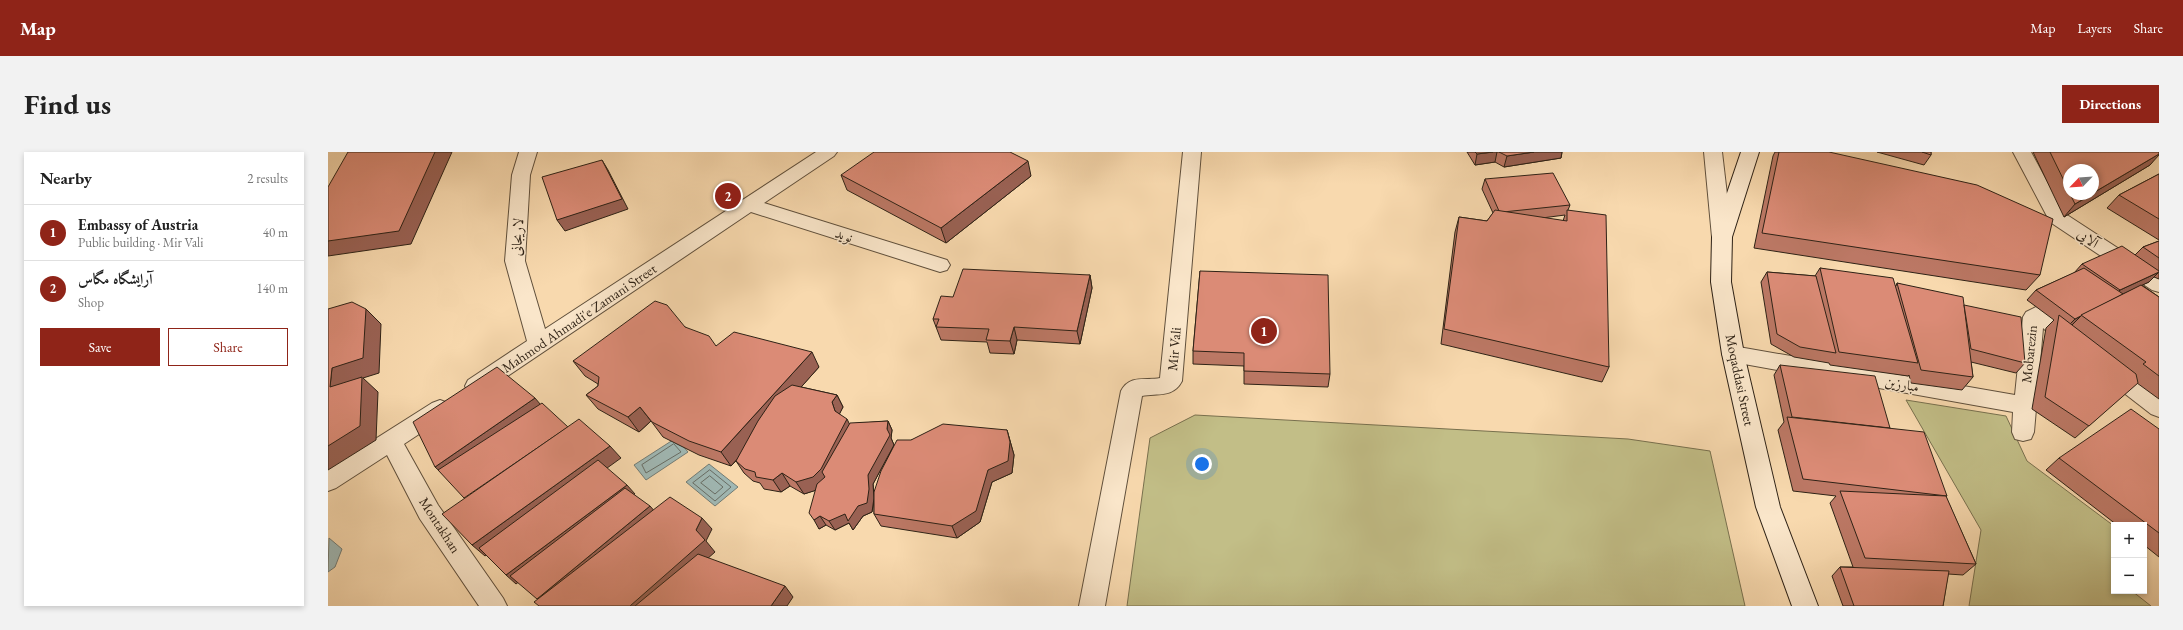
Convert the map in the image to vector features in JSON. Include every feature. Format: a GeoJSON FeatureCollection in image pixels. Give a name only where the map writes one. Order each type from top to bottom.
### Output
{"type":"FeatureCollection","features":[{"type":"Feature","properties":{"kind":"street","name":"لاریجانی"},"geometry":{"type":"LineString","coordinates":[[528,152],[520,175],[515,261],[539,345]]}},
{"type":"Feature","properties":{"kind":"street","name":"Mahmod Ahmadi'e Zamani Street"},"geometry":{"type":"LineString","coordinates":[[328,481],[539,345],[828,152]]}},
{"type":"Feature","properties":{"kind":"street","name":"Mir Vali"},"geometry":{"type":"LineString","coordinates":[[1092,606],[1132,391],[1140,386],[1162,387],[1168,385],[1171,381],[1192,152]]}},
{"type":"Feature","properties":{"kind":"street"},"geometry":{"type":"LineString","coordinates":[[1713,152],[1722,237]]}},
{"type":"Feature","properties":{"kind":"street","name":"Moqaddasi Street"},"geometry":{"type":"LineString","coordinates":[[1750,152],[1722,237],[1721,282],[1734,354],[1768,507],[1805,606]]}},
{"type":"Feature","properties":{"kind":"street","name":"آلایی"},"geometry":{"type":"LineString","coordinates":[[2022,152],[2057,217],[2159,285]]}},
{"type":"Feature","properties":{"kind":"street","name":"نوید"},"geometry":{"type":"LineString","coordinates":[[749,204],[940,265]]}},
{"type":"Feature","properties":{"kind":"street","name":"Mobarezin"},"geometry":{"type":"LineString","coordinates":[[2024,405],[2033,317],[2036,315],[2041,316],[2159,408]]}},
{"type":"Feature","properties":{"kind":"street","name":"مبارزین"},"geometry":{"type":"LineString","coordinates":[[1734,354],[2024,405]]}},
{"type":"Feature","properties":{"kind":"street"},"geometry":{"type":"LineString","coordinates":[[2023,432],[2024,405]]}},
{"type":"Feature","properties":{"kind":"street","name":"Montakhan"},"geometry":{"type":"LineString","coordinates":[[391,441],[429,512],[494,606]]}},
{"type":"Feature","properties":{"kind":"shaded area"},"geometry":{"type":"Polygon","coordinates":[[[1906,400],[2006,416],[2027,461],[2111,524],[2111,594],[2136,594],[2151,606],[1969,606],[1981,530],[1906,400]]]}},
{"type":"Feature","properties":{"kind":"shaded area"},"geometry":{"type":"Polygon","coordinates":[[[1195,415],[1628,439],[1710,451],[1745,606],[1127,606],[1150,438],[1195,415]]]}},
{"type":"Feature","properties":{"kind":"water"},"geometry":{"type":"Polygon","coordinates":[[[676,438],[688,452],[646,480],[634,465],[676,438]]]}},
{"type":"Feature","properties":{"kind":"water"},"geometry":{"type":"Polygon","coordinates":[[[709,464],[738,487],[715,506],[686,482],[709,464]]]}},
{"type":"Feature","properties":{"kind":"water"},"geometry":{"type":"Polygon","coordinates":[[[329,538],[342,549],[335,567],[328,572],[329,538]]]}},
{"type":"Feature","properties":{"kind":"building"},"geometry":{"type":"Polygon","coordinates":[[[348,152],[435,152],[399,231],[328,241],[328,187],[348,152]]]}},
{"type":"Feature","properties":{"kind":"building"},"geometry":{"type":"Polygon","coordinates":[[[874,152],[1010,152],[1028,161],[941,228],[841,175],[874,152]]]}},
{"type":"Feature","properties":{"kind":"building"},"geometry":{"type":"Polygon","coordinates":[[[1475,152],[1493,152],[1477,154],[1475,152]]]}},
{"type":"Feature","properties":{"kind":"building"},"geometry":{"type":"Polygon","coordinates":[[[1499,152],[1534,152],[1507,156],[1499,152]]]}},
{"type":"Feature","properties":{"kind":"building"},"geometry":{"type":"Polygon","coordinates":[[[1779,152],[1829,152],[1977,185],[2053,219],[2040,275],[1762,233],[1779,152]]]}},
{"type":"Feature","properties":{"kind":"building"},"geometry":{"type":"Polygon","coordinates":[[[1922,152],[1931,152],[1931,155],[1922,152]]]}},
{"type":"Feature","properties":{"kind":"building"},"geometry":{"type":"Polygon","coordinates":[[[2050,152],[2159,152],[2159,154],[2099,189],[2099,164],[2063,164],[2063,179],[2050,152]]]}},
{"type":"Feature","properties":{"kind":"building"},"geometry":{"type":"Polygon","coordinates":[[[602,160],[622,199],[557,220],[542,177],[602,160]]]}},
{"type":"Feature","properties":{"kind":"building"},"geometry":{"type":"Polygon","coordinates":[[[1553,173],[1570,205],[1503,212],[1499,211],[1485,179],[1553,173]]]}},
{"type":"Feature","properties":{"kind":"building"},"geometry":{"type":"Polygon","coordinates":[[[2159,174],[2159,219],[2119,195],[2159,174]]]}},
{"type":"Feature","properties":{"kind":"building"},"geometry":{"type":"Polygon","coordinates":[[[2073,200],[2082,200],[2075,204],[2073,200]]]}},
{"type":"Feature","properties":{"kind":"building"},"geometry":{"type":"Polygon","coordinates":[[[1495,210],[1567,221],[1567,210],[1606,215],[1609,367],[1444,329],[1459,217],[1487,221],[1495,210]]]}},
{"type":"Feature","properties":{"kind":"building"},"geometry":{"type":"Polygon","coordinates":[[[2159,241],[2159,258],[2143,247],[2159,241]]]}},
{"type":"Feature","properties":{"kind":"building"},"geometry":{"type":"Polygon","coordinates":[[[2122,246],[2159,272],[2120,290],[2082,264],[2122,246]]]}},
{"type":"Feature","properties":{"kind":"building"},"geometry":{"type":"Polygon","coordinates":[[[1820,268],[1893,278],[1918,363],[1839,352],[1820,268]]]}},
{"type":"Feature","properties":{"kind":"building"},"geometry":{"type":"Polygon","coordinates":[[[2084,268],[2123,294],[2075,319],[2036,290],[2084,268]]]}},
{"type":"Feature","properties":{"kind":"building"},"geometry":{"type":"Polygon","coordinates":[[[963,269],[1090,275],[1077,331],[1014,327],[1010,341],[986,340],[989,329],[936,327],[939,319],[933,319],[941,296],[953,297],[963,269]]]}},
{"type":"Feature","properties":{"kind":"building"},"geometry":{"type":"Polygon","coordinates":[[[1200,271],[1328,275],[1330,374],[1244,371],[1244,353],[1193,351],[1200,271]]]}},
{"type":"Feature","properties":{"kind":"building"},"geometry":{"type":"Polygon","coordinates":[[[1767,272],[1816,276],[1836,353],[1800,347],[1777,334],[1767,272]]]}},
{"type":"Feature","properties":{"kind":"building"},"geometry":{"type":"Polygon","coordinates":[[[1897,283],[1963,297],[1973,377],[1921,370],[1897,283]]]}},
{"type":"Feature","properties":{"kind":"building"},"geometry":{"type":"Polygon","coordinates":[[[2141,285],[2159,297],[2159,376],[2143,364],[2146,362],[2081,315],[2141,285]]]}},
{"type":"Feature","properties":{"kind":"building"},"geometry":{"type":"Polygon","coordinates":[[[655,301],[667,305],[685,327],[709,336],[716,346],[734,332],[812,352],[721,452],[689,441],[652,422],[640,407],[628,417],[586,395],[598,386],[599,377],[573,361],[655,301]]]}},
{"type":"Feature","properties":{"kind":"building"},"geometry":{"type":"Polygon","coordinates":[[[352,302],[366,309],[363,358],[332,368],[330,387],[362,377],[360,426],[328,446],[328,309],[352,302]]]}},
{"type":"Feature","properties":{"kind":"building"},"geometry":{"type":"Polygon","coordinates":[[[1964,305],[2021,317],[2025,363],[1971,349],[1964,305]]]}},
{"type":"Feature","properties":{"kind":"building"},"geometry":{"type":"Polygon","coordinates":[[[2059,315],[2136,374],[2138,383],[2089,426],[2045,397],[2059,315]]]}},
{"type":"Feature","properties":{"kind":"building"},"geometry":{"type":"Polygon","coordinates":[[[1780,365],[1875,376],[1890,428],[1792,417],[1780,365]]]}},
{"type":"Feature","properties":{"kind":"building"},"geometry":{"type":"Polygon","coordinates":[[[497,367],[535,398],[435,467],[413,422],[497,367]]]}},
{"type":"Feature","properties":{"kind":"building"},"geometry":{"type":"Polygon","coordinates":[[[792,385],[837,395],[832,402],[835,411],[847,419],[821,469],[813,477],[796,482],[782,473],[773,480],[756,477],[755,472],[745,469],[736,461],[758,421],[775,396],[792,385]]]}},
{"type":"Feature","properties":{"kind":"building"},"geometry":{"type":"Polygon","coordinates":[[[542,403],[568,427],[464,498],[438,470],[542,403]]]}},
{"type":"Feature","properties":{"kind":"building"},"geometry":{"type":"Polygon","coordinates":[[[2131,409],[2159,429],[2159,533],[2147,524],[2147,522],[2144,522],[2059,458],[2131,409]]]}},
{"type":"Feature","properties":{"kind":"building"},"geometry":{"type":"Polygon","coordinates":[[[1787,417],[1924,432],[1947,496],[1803,479],[1787,417]]]}},
{"type":"Feature","properties":{"kind":"building"},"geometry":{"type":"Polygon","coordinates":[[[579,419],[610,446],[472,545],[442,514],[579,419]]]}},
{"type":"Feature","properties":{"kind":"building"},"geometry":{"type":"Polygon","coordinates":[[[888,421],[887,429],[890,435],[868,475],[869,489],[867,503],[858,506],[848,521],[845,514],[829,521],[820,516],[814,520],[809,513],[817,484],[825,477],[822,472],[850,423],[888,421]]]}},
{"type":"Feature","properties":{"kind":"building"},"geometry":{"type":"Polygon","coordinates":[[[943,424],[1007,430],[1010,442],[1008,461],[988,470],[976,511],[952,526],[874,514],[874,492],[881,471],[897,440],[911,440],[943,424]]]}},
{"type":"Feature","properties":{"kind":"building"},"geometry":{"type":"Polygon","coordinates":[[[598,460],[627,485],[506,575],[479,548],[598,460]]]}},
{"type":"Feature","properties":{"kind":"building"},"geometry":{"type":"Polygon","coordinates":[[[625,488],[650,506],[537,599],[510,576],[625,488]]]}},
{"type":"Feature","properties":{"kind":"building"},"geometry":{"type":"Polygon","coordinates":[[[1840,491],[1946,496],[1976,564],[1865,558],[1840,491]]]}},
{"type":"Feature","properties":{"kind":"building"},"geometry":{"type":"Polygon","coordinates":[[[670,497],[702,518],[696,530],[705,540],[630,606],[539,606],[534,602],[670,497]]]}},
{"type":"Feature","properties":{"kind":"building"},"geometry":{"type":"Polygon","coordinates":[[[698,554],[785,586],[771,606],[635,606],[698,554]]]}},
{"type":"Feature","properties":{"kind":"building"},"geometry":{"type":"Polygon","coordinates":[[[1840,567],[1949,571],[1943,606],[1854,606],[1840,567]]]}},
{"type":"Feature","properties":{"kind":"place","name":"آرایشگاه مگاس"},"geometry":{"type":"Point","coordinates":[728,196]}},
{"type":"Feature","properties":{"kind":"place","name":"Embassy of Austria"},"geometry":{"type":"Point","coordinates":[1264,331]}}]}
